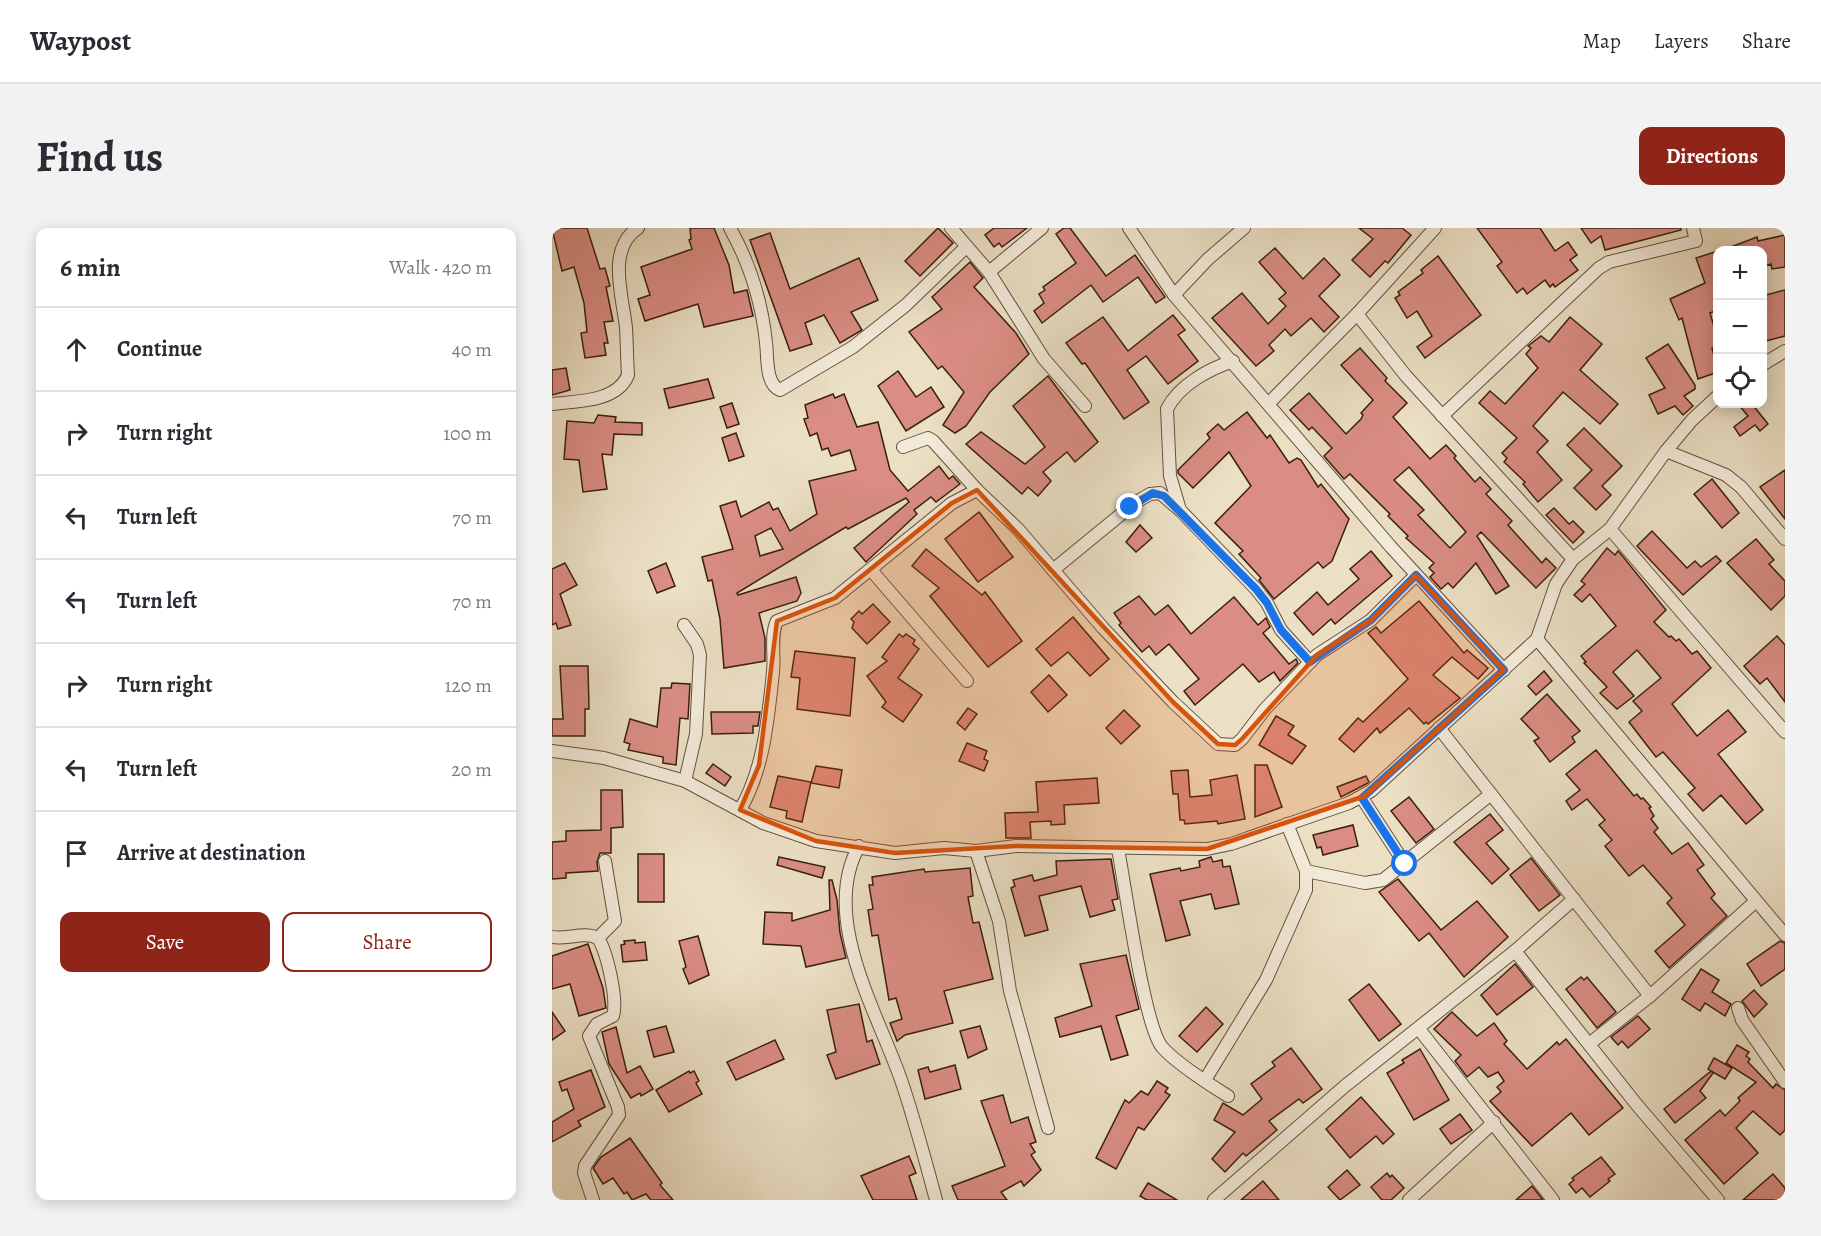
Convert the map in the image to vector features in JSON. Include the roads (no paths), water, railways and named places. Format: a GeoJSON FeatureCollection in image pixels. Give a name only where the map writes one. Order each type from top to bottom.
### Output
{"type":"FeatureCollection","features":[{"type":"Feature","properties":{"kind":"street"},"geometry":{"type":"LineString","coordinates":[[552,404],[607,395],[624,384],[628,375],[618,271],[624,245],[631,233],[638,228]]}},
{"type":"Feature","properties":{"kind":"street"},"geometry":{"type":"LineString","coordinates":[[730,228],[745,255],[763,315],[771,381],[780,390],[853,347],[906,305],[966,248]]}},
{"type":"Feature","properties":{"kind":"street"},"geometry":{"type":"LineString","coordinates":[[951,228],[989,272],[1044,359],[1085,406]]}},
{"type":"Feature","properties":{"kind":"street"},"geometry":{"type":"LineString","coordinates":[[989,272],[1042,228]]}},
{"type":"Feature","properties":{"kind":"street"},"geometry":{"type":"LineString","coordinates":[[1129,228],[1174,295],[1416,575],[1504,670]]}},
{"type":"Feature","properties":{"kind":"street"},"geometry":{"type":"LineString","coordinates":[[1174,295],[1208,259],[1244,228]]}},
{"type":"Feature","properties":{"kind":"street"},"geometry":{"type":"LineString","coordinates":[[1269,403],[1357,314],[1435,228]]}},
{"type":"Feature","properties":{"kind":"street"},"geometry":{"type":"LineString","coordinates":[[1442,416],[1599,268],[1609,262],[1696,241],[1693,228]]}},
{"type":"Feature","properties":{"kind":"street"},"geometry":{"type":"LineString","coordinates":[[1357,314],[1406,376],[1573,559]]}},
{"type":"Feature","properties":{"kind":"street"},"geometry":{"type":"LineString","coordinates":[[1211,368],[1220,346]]}},
{"type":"Feature","properties":{"kind":"street"},"geometry":{"type":"LineString","coordinates":[[1767,362],[1785,351]]}},
{"type":"Feature","properties":{"kind":"street"},"geometry":{"type":"LineString","coordinates":[[1181,511],[1170,476],[1167,409],[1172,399],[1211,368],[1233,361]]}},
{"type":"Feature","properties":{"kind":"street"},"geometry":{"type":"LineString","coordinates":[[552,751],[604,758],[685,781],[763,823],[816,841],[904,854],[944,848],[976,851],[1016,846],[1206,849],[1231,844],[1362,798],[1504,670],[1537,639],[1556,584],[1573,559],[1610,529],[1666,451],[1692,420],[1713,401]]}},
{"type":"Feature","properties":{"kind":"street"},"geometry":{"type":"LineString","coordinates":[[903,447],[928,438],[933,441],[977,490],[1018,530],[1149,677],[1218,744],[1235,745],[1265,709],[1310,662],[1371,620],[1416,575]]}},
{"type":"Feature","properties":{"kind":"street"},"geometry":{"type":"LineString","coordinates":[[1666,451],[1726,475],[1741,487],[1785,540]]}},
{"type":"Feature","properties":{"kind":"street"},"geometry":{"type":"LineString","coordinates":[[740,810],[755,780],[759,765],[774,669],[777,621],[827,602],[871,570],[945,508],[977,490]]}},
{"type":"Feature","properties":{"kind":"street"},"geometry":{"type":"LineString","coordinates":[[1053,570],[1144,496],[1160,493],[1181,511],[1256,589],[1267,603],[1281,630],[1310,662]]}},
{"type":"Feature","properties":{"kind":"street"},"geometry":{"type":"LineString","coordinates":[[1610,529],[1785,732]]}},
{"type":"Feature","properties":{"kind":"street"},"geometry":{"type":"LineString","coordinates":[[871,570],[967,681]]}},
{"type":"Feature","properties":{"kind":"street"},"geometry":{"type":"LineString","coordinates":[[684,625],[697,644],[700,655],[696,734],[685,781]]}},
{"type":"Feature","properties":{"kind":"street"},"geometry":{"type":"LineString","coordinates":[[1537,639],[1785,935]]}},
{"type":"Feature","properties":{"kind":"street"},"geometry":{"type":"LineString","coordinates":[[1440,728],[1650,996]]}},
{"type":"Feature","properties":{"kind":"street"},"geometry":{"type":"LineString","coordinates":[[1306,871],[1373,883],[1383,880],[1491,794]]}},
{"type":"Feature","properties":{"kind":"street"},"geometry":{"type":"LineString","coordinates":[[1362,798],[1405,864]]}},
{"type":"Feature","properties":{"kind":"street"},"geometry":{"type":"LineString","coordinates":[[1204,1080],[1266,980],[1304,895],[1306,871],[1287,824]]}},
{"type":"Feature","properties":{"kind":"street"},"geometry":{"type":"LineString","coordinates":[[859,846],[849,864],[846,879],[846,914],[868,1000],[900,1077],[936,1200]]}},
{"type":"Feature","properties":{"kind":"street"},"geometry":{"type":"LineString","coordinates":[[1118,849],[1154,1030],[1163,1048],[1228,1096]]}},
{"type":"Feature","properties":{"kind":"street"},"geometry":{"type":"LineString","coordinates":[[976,851],[999,921],[1010,990],[1048,1128]]}},
{"type":"Feature","properties":{"kind":"street"},"geometry":{"type":"LineString","coordinates":[[598,938],[615,921],[605,861]]}},
{"type":"Feature","properties":{"kind":"street"},"geometry":{"type":"LineString","coordinates":[[1214,1200],[1344,1086],[1515,951],[1574,899]]}},
{"type":"Feature","properties":{"kind":"street"},"geometry":{"type":"LineString","coordinates":[[1589,1044],[1650,996],[1756,901]]}},
{"type":"Feature","properties":{"kind":"street"},"geometry":{"type":"LineString","coordinates":[[552,937],[562,939],[587,935],[598,938],[604,951],[615,1010],[613,1016],[597,1024],[589,1036],[618,1107],[619,1115],[585,1166],[584,1173],[593,1200]]}},
{"type":"Feature","properties":{"kind":"street"},"geometry":{"type":"LineString","coordinates":[[1515,951],[1718,1200]]}},
{"type":"Feature","properties":{"kind":"street"},"geometry":{"type":"LineString","coordinates":[[1738,1008],[1742,1020],[1785,1082]]}},
{"type":"Feature","properties":{"kind":"street"},"geometry":{"type":"LineString","coordinates":[[1419,1029],[1553,1200]]}},
{"type":"Feature","properties":{"kind":"street"},"geometry":{"type":"LineString","coordinates":[[1409,1200],[1494,1122]]}}]}
